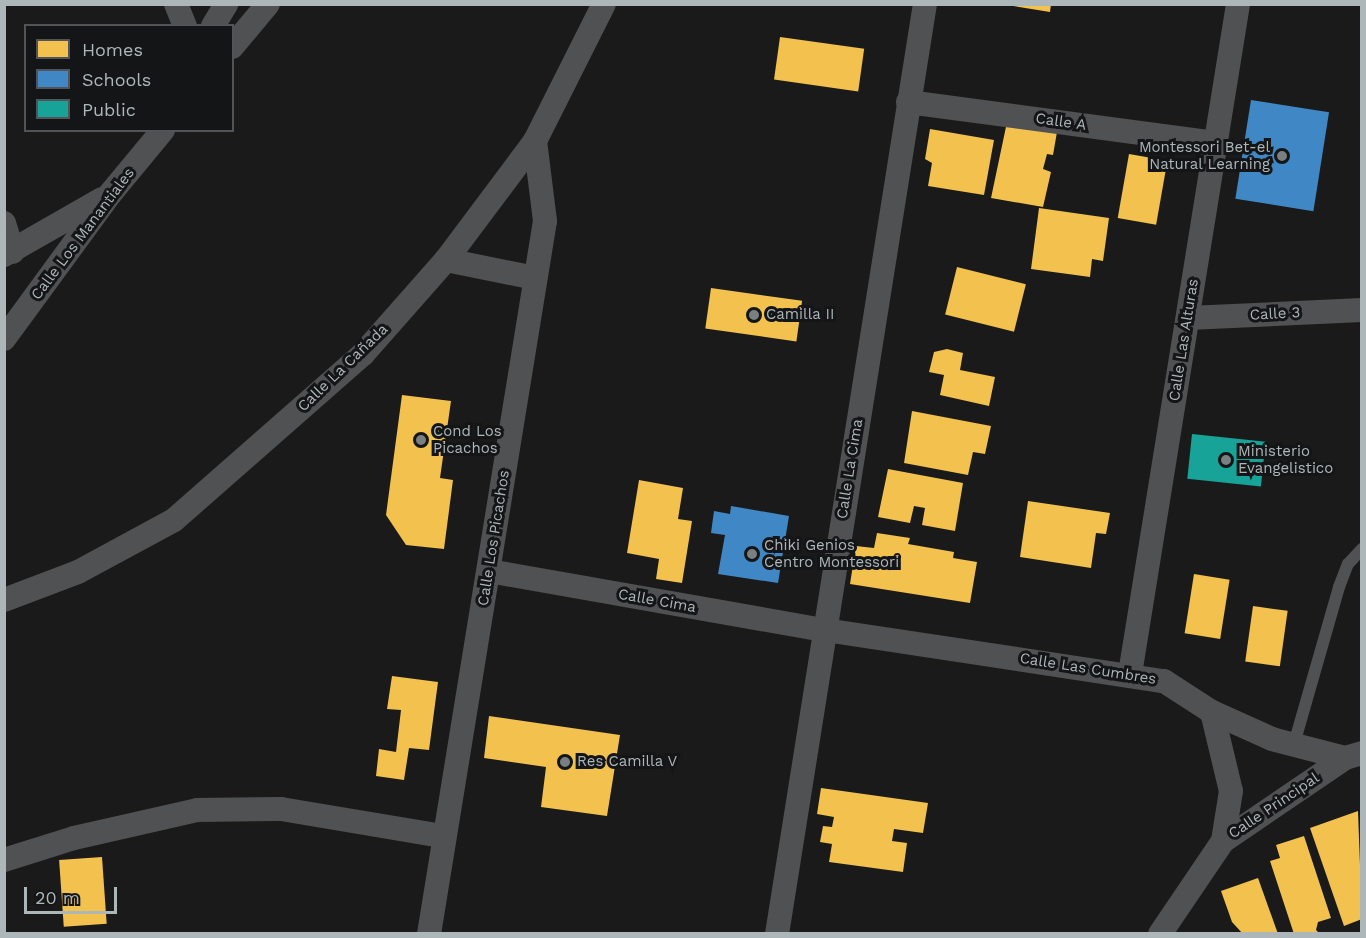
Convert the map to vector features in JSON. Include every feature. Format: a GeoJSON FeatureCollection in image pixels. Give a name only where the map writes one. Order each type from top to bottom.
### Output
{"type":"FeatureCollection","features":[{"type":"Feature","properties":{"kind":"street"},"geometry":{"type":"LineString","coordinates":[[176,4],[184,24]]}},
{"type":"Feature","properties":{"kind":"street"},"geometry":{"type":"LineString","coordinates":[[214,24],[226,4]]}},
{"type":"Feature","properties":{"kind":"street"},"geometry":{"type":"LineString","coordinates":[[234,45],[268,4]]}},
{"type":"Feature","properties":{"kind":"street","name":"Calle La Cañada"},"geometry":{"type":"LineString","coordinates":[[4,600],[78,572],[174,520],[363,354],[446,260],[535,141],[604,4]]}},
{"type":"Feature","properties":{"kind":"street","name":"Calle La Cima"},"geometry":{"type":"LineString","coordinates":[[777,933],[925,4]]}},
{"type":"Feature","properties":{"kind":"street","name":"Calle Las Alturas"},"geometry":{"type":"LineString","coordinates":[[1130,674],[1238,4]]}},
{"type":"Feature","properties":{"kind":"street","name":"Calle A"},"geometry":{"type":"LineString","coordinates":[[908,102],[1215,143]]}},
{"type":"Feature","properties":{"kind":"street"},"geometry":{"type":"LineString","coordinates":[[4,223],[9,254],[110,194],[148,132]]}},
{"type":"Feature","properties":{"kind":"street","name":"Calle Los Manantiales"},"geometry":{"type":"LineString","coordinates":[[4,339],[110,194],[161,132]]}},
{"type":"Feature","properties":{"kind":"street","name":"Calle Los Picachos"},"geometry":{"type":"LineString","coordinates":[[429,933],[545,221],[535,141]]}},
{"type":"Feature","properties":{"kind":"street"},"geometry":{"type":"LineString","coordinates":[[446,260],[535,278]]}},
{"type":"Feature","properties":{"kind":"street","name":"Calle 3"},"geometry":{"type":"LineString","coordinates":[[1188,318],[1362,310]]}},
{"type":"Feature","properties":{"kind":"street","name":"Calle Cima"},"geometry":{"type":"LineString","coordinates":[[489,571],[825,630]]}},
{"type":"Feature","properties":{"kind":"street","name":"Calle Las Cumbres"},"geometry":{"type":"LineString","coordinates":[[825,630],[1130,674],[1164,681],[1212,712],[1294,744],[1353,755]]}},
{"type":"Feature","properties":{"kind":"street"},"geometry":{"type":"LineString","coordinates":[[1212,712],[1231,791],[1223,841]]}},
{"type":"Feature","properties":{"kind":"street","name":"Calle Principal"},"geometry":{"type":"LineString","coordinates":[[1160,933],[1223,841],[1353,755]]}},
{"type":"Feature","properties":{"kind":"street"},"geometry":{"type":"LineString","coordinates":[[4,860],[74,838],[196,810],[281,809],[443,836]]}},
{"type":"Feature","properties":{"kind":"lane"},"geometry":{"type":"LineString","coordinates":[[1294,744],[1339,586],[1348,564],[1362,549]]}},
{"type":"Feature","properties":{"kind":"building: Homes"},"geometry":{"type":"Polygon","coordinates":[[[1001,4],[1051,4],[1050,12],[1001,4]]]}},
{"type":"Feature","properties":{"kind":"building: Homes"},"geometry":{"type":"Polygon","coordinates":[[[780,37],[864,49],[858,91],[774,80],[780,37]]]}},
{"type":"Feature","properties":{"kind":"building: Homes"},"geometry":{"type":"Polygon","coordinates":[[[1007,122],[1057,132],[1053,155],[1047,154],[1043,169],[1051,172],[1043,207],[991,198],[1007,122]]]}},
{"type":"Feature","properties":{"kind":"building: Homes"},"geometry":{"type":"Polygon","coordinates":[[[930,129],[994,140],[984,195],[928,186],[932,163],[925,159],[930,129]]]}},
{"type":"Feature","properties":{"kind":"building: Homes"},"geometry":{"type":"Polygon","coordinates":[[[1129,154],[1167,161],[1156,225],[1118,218],[1129,154]]]}},
{"type":"Feature","properties":{"kind":"building: Homes"},"geometry":{"type":"Polygon","coordinates":[[[1039,208],[1109,218],[1103,261],[1092,259],[1090,277],[1031,269],[1039,208]]]}},
{"type":"Feature","properties":{"kind":"building: Homes"},"geometry":{"type":"Polygon","coordinates":[[[957,267],[1026,284],[1014,332],[945,315],[957,267]]]}},
{"type":"Feature","properties":{"kind":"building: Homes","name":"Camilla II"},"geometry":{"type":"Polygon","coordinates":[[[711,288],[802,301],[796,341],[705,329],[711,288]]]}},
{"type":"Feature","properties":{"kind":"building: Homes"},"geometry":{"type":"Polygon","coordinates":[[[947,349],[963,353],[960,370],[995,377],[989,406],[940,395],[944,375],[929,372],[934,352],[947,349]]]}},
{"type":"Feature","properties":{"kind":"building: Homes","name":"Cond Los Picachos"},"geometry":{"type":"Polygon","coordinates":[[[402,395],[451,401],[440,478],[453,480],[444,549],[406,545],[386,515],[402,395]]]}},
{"type":"Feature","properties":{"kind":"building: Homes"},"geometry":{"type":"Polygon","coordinates":[[[912,411],[991,426],[985,454],[973,452],[968,475],[904,463],[912,411]]]}},
{"type":"Feature","properties":{"kind":"building: Homes"},"geometry":{"type":"Polygon","coordinates":[[[888,469],[963,483],[955,531],[922,525],[925,508],[914,506],[910,523],[878,517],[888,469]]]}},
{"type":"Feature","properties":{"kind":"building: Homes"},"geometry":{"type":"Polygon","coordinates":[[[639,480],[683,488],[678,519],[692,521],[682,583],[656,579],[659,559],[627,553],[639,480]]]}},
{"type":"Feature","properties":{"kind":"building: Homes"},"geometry":{"type":"Polygon","coordinates":[[[1028,501],[1110,513],[1106,534],[1096,533],[1091,568],[1020,557],[1028,501]]]}},
{"type":"Feature","properties":{"kind":"building: Homes"},"geometry":{"type":"Polygon","coordinates":[[[877,533],[910,538],[908,544],[954,552],[953,558],[977,562],[970,603],[850,584],[856,546],[874,548],[877,533]]]}},
{"type":"Feature","properties":{"kind":"building: Homes"},"geometry":{"type":"Polygon","coordinates":[[[1194,574],[1230,580],[1220,639],[1185,633],[1194,574]]]}},
{"type":"Feature","properties":{"kind":"building: Homes"},"geometry":{"type":"Polygon","coordinates":[[[1253,606],[1288,611],[1280,666],[1245,661],[1253,606]]]}},
{"type":"Feature","properties":{"kind":"building: Homes"},"geometry":{"type":"Polygon","coordinates":[[[392,676],[438,682],[429,750],[409,748],[404,780],[376,776],[379,749],[396,752],[401,710],[387,709],[392,676]]]}},
{"type":"Feature","properties":{"kind":"building: Homes","name":"Res Camilla V"},"geometry":{"type":"Polygon","coordinates":[[[489,716],[620,735],[607,816],[541,807],[546,767],[484,758],[489,716]]]}},
{"type":"Feature","properties":{"kind":"building: Homes"},"geometry":{"type":"Polygon","coordinates":[[[821,788],[928,803],[923,833],[894,829],[892,841],[907,843],[903,872],[829,862],[832,844],[820,842],[823,826],[832,827],[834,817],[817,814],[821,788]]]}},
{"type":"Feature","properties":{"kind":"building: Homes"},"geometry":{"type":"Polygon","coordinates":[[[1358,811],[1362,919],[1344,926],[1310,828],[1358,811]]]}},
{"type":"Feature","properties":{"kind":"building: Homes"},"geometry":{"type":"Polygon","coordinates":[[[1304,836],[1331,918],[1318,922],[1316,930],[1320,934],[1294,934],[1270,861],[1280,858],[1276,845],[1304,836]]]}},
{"type":"Feature","properties":{"kind":"building: Homes"},"geometry":{"type":"Polygon","coordinates":[[[102,857],[107,924],[64,927],[59,860],[102,857]]]}},
{"type":"Feature","properties":{"kind":"building: Homes"},"geometry":{"type":"Polygon","coordinates":[[[1258,878],[1278,934],[1243,934],[1232,922],[1221,891],[1258,878]]]}},
{"type":"Feature","properties":{"kind":"building: Schools","name":"Montessori Bet-el Natural Learning"},"geometry":{"type":"Polygon","coordinates":[[[1251,100],[1329,112],[1313,211],[1235,199],[1251,100]]]}},
{"type":"Feature","properties":{"kind":"building: Schools","name":"Chiki Genios Centro Montessori"},"geometry":{"type":"Polygon","coordinates":[[[731,506],[789,516],[778,583],[718,574],[725,535],[711,533],[714,511],[730,514],[731,506]]]}},
{"type":"Feature","properties":{"kind":"building: Public","name":"Ministerio Evangelistico"},"geometry":{"type":"Polygon","coordinates":[[[1192,434],[1266,442],[1261,486],[1187,479],[1192,434]]]}},
{"type":"Feature","properties":{"kind":"place","name":"Montessori Bet-el Natural Learning"},"geometry":{"type":"Point","coordinates":[1282,156]}},
{"type":"Feature","properties":{"kind":"place","name":"Camilla II"},"geometry":{"type":"Point","coordinates":[754,315]}},
{"type":"Feature","properties":{"kind":"place","name":"Cond Los Picachos"},"geometry":{"type":"Point","coordinates":[421,440]}},
{"type":"Feature","properties":{"kind":"place","name":"Ministerio Evangelistico"},"geometry":{"type":"Point","coordinates":[1226,460]}},
{"type":"Feature","properties":{"kind":"place","name":"Chiki Genios Centro Montessori"},"geometry":{"type":"Point","coordinates":[752,554]}},
{"type":"Feature","properties":{"kind":"place","name":"Res Camilla V"},"geometry":{"type":"Point","coordinates":[565,762]}}]}
